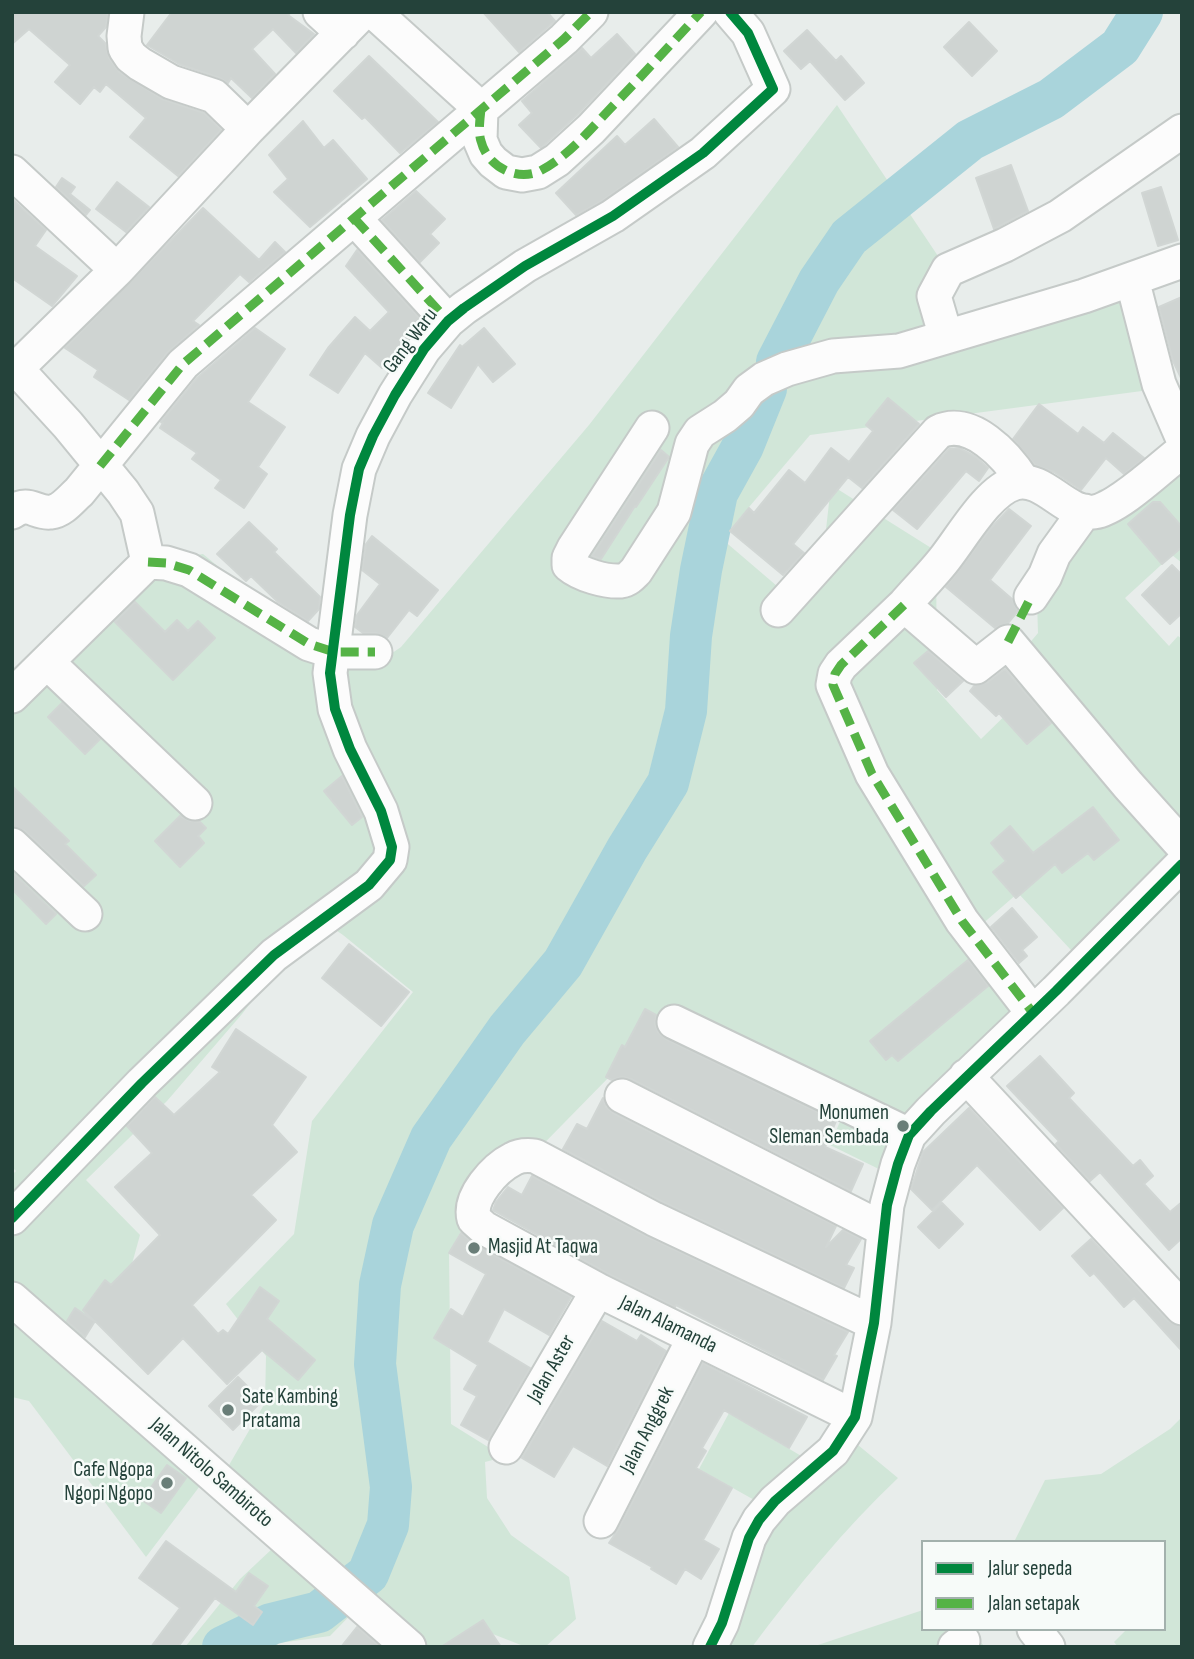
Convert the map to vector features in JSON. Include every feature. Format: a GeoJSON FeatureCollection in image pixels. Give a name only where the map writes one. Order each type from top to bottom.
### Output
{"type":"FeatureCollection","features":[{"type":"Feature","properties":{"kind":"street"},"geometry":{"type":"LineString","coordinates":[[127,12],[125,48],[131,57],[171,82],[214,96],[248,129]]}},
{"type":"Feature","properties":{"kind":"street"},"geometry":{"type":"LineString","coordinates":[[374,12],[481,109],[480,140],[486,154],[506,172],[522,175],[538,172],[557,160],[591,129],[701,12]]}},
{"type":"Feature","properties":{"kind":"street"},"geometry":{"type":"LineString","coordinates":[[12,512],[22,506],[52,512],[61,508],[79,492],[183,364],[564,39],[592,12]]}},
{"type":"Feature","properties":{"kind":"street"},"geometry":{"type":"LineString","coordinates":[[148,562],[137,513],[123,492],[15,366],[117,270],[248,129],[342,19]]}},
{"type":"Feature","properties":{"kind":"street","name":"Gang Waru"},"geometry":{"type":"LineString","coordinates":[[12,1218],[142,1083],[274,955],[369,885],[384,870],[390,860],[392,847],[381,811],[350,749],[335,709],[330,673],[350,515],[359,469],[373,436],[424,349],[448,321],[525,266],[613,216],[683,168],[729,131],[773,89],[748,19]]}},
{"type":"Feature","properties":{"kind":"street"},"geometry":{"type":"LineString","coordinates":[[946,337],[934,296],[948,270],[1005,245],[1060,216],[1182,131]]}},
{"type":"Feature","properties":{"kind":"street"},"geometry":{"type":"LineString","coordinates":[[12,172],[117,270]]}},
{"type":"Feature","properties":{"kind":"street"},"geometry":{"type":"LineString","coordinates":[[354,218],[448,321]]}},
{"type":"Feature","properties":{"kind":"street"},"geometry":{"type":"LineString","coordinates":[[652,428],[574,548],[569,565],[575,570],[622,581],[636,571],[674,512],[692,444],[700,432],[739,404],[756,384],[787,369],[832,356],[890,353],[946,337],[1084,296],[1182,261]]}},
{"type":"Feature","properties":{"kind":"street"},"geometry":{"type":"LineString","coordinates":[[1132,279],[1159,384],[1182,437]]}},
{"type":"Feature","properties":{"kind":"street"},"geometry":{"type":"LineString","coordinates":[[778,610],[937,432],[946,428],[958,428],[985,440],[1009,461],[1023,481],[1047,491],[1072,508],[1085,512],[1105,509],[1122,499],[1182,451]]}},
{"type":"Feature","properties":{"kind":"street"},"geometry":{"type":"LineString","coordinates":[[1023,481],[1014,483],[995,495],[942,563],[904,605],[841,665],[835,674],[833,685],[872,774],[962,921],[1033,1013]]}},
{"type":"Feature","properties":{"kind":"street"},"geometry":{"type":"LineString","coordinates":[[1031,597],[1045,576],[1054,554],[1085,512]]}},
{"type":"Feature","properties":{"kind":"street"},"geometry":{"type":"LineString","coordinates":[[12,696],[148,562],[166,563],[189,570],[309,644],[334,652],[374,652]]}},
{"type":"Feature","properties":{"kind":"street"},"geometry":{"type":"LineString","coordinates":[[904,605],[976,667],[1008,642],[1182,845]]}},
{"type":"Feature","properties":{"kind":"street"},"geometry":{"type":"LineString","coordinates":[[48,663],[195,803]]}},
{"type":"Feature","properties":{"kind":"street"},"geometry":{"type":"LineString","coordinates":[[12,845],[85,914]]}},
{"type":"Feature","properties":{"kind":"street"},"geometry":{"type":"LineString","coordinates":[[710,1647],[722,1623],[746,1547],[759,1520],[775,1501],[833,1451],[855,1417],[874,1323],[883,1229],[893,1179],[909,1135],[1182,864]]}},
{"type":"Feature","properties":{"kind":"street"},"geometry":{"type":"LineString","coordinates":[[674,1022],[909,1135]]}},
{"type":"Feature","properties":{"kind":"street"},"geometry":{"type":"LineString","coordinates":[[966,1076],[1182,1308]]}},
{"type":"Feature","properties":{"kind":"street"},"geometry":{"type":"LineString","coordinates":[[622,1096],[883,1229]]}},
{"type":"Feature","properties":{"kind":"street","name":"Jalan Alamanda"},"geometry":{"type":"LineString","coordinates":[[855,1417],[598,1290],[484,1228],[474,1219],[474,1205],[500,1167],[514,1157],[535,1156],[654,1219],[874,1323]]}},
{"type":"Feature","properties":{"kind":"street","name":"Jalan Aster"},"geometry":{"type":"LineString","coordinates":[[506,1447],[598,1290]]}},
{"type":"Feature","properties":{"kind":"street","name":"Jalan Nitolo Sambiroto"},"geometry":{"type":"LineString","coordinates":[[12,1299],[410,1647]]}},
{"type":"Feature","properties":{"kind":"street","name":"Jalan Anggrek"},"geometry":{"type":"LineString","coordinates":[[601,1521],[694,1338]]}},
{"type":"Feature","properties":{"kind":"street"},"geometry":{"type":"LineString","coordinates":[[1036,1631],[1048,1647]]}},
{"type":"Feature","properties":{"kind":"green space"},"geometry":{"type":"Polygon","coordinates":[[[837,105],[946,268],[945,343],[1132,286],[1157,389],[810,435],[722,539],[798,604],[820,583],[831,485],[936,551],[937,690],[981,739],[1024,697],[1017,658],[1038,633],[1036,569],[1099,490],[1182,470],[1182,563],[1172,555],[1125,598],[1169,646],[1178,636],[1182,639],[1182,867],[1083,963],[1018,893],[980,926],[1044,1002],[889,1174],[830,1145],[847,1105],[663,1022],[465,1224],[449,1253],[451,1424],[504,1457],[485,1462],[487,1498],[511,1535],[569,1577],[576,1619],[545,1647],[526,1647],[480,1629],[472,1647],[418,1647],[366,1599],[330,1636],[279,1643],[275,1647],[185,1647],[240,1579],[290,1532],[225,1472],[265,1403],[266,1356],[226,1304],[294,1234],[312,1121],[413,992],[317,917],[242,1014],[167,1101],[86,1180],[140,1235],[130,1271],[79,1341],[12,1280],[12,1175],[16,1171],[12,1167],[12,698],[148,562],[203,554],[324,654],[382,660],[401,647],[589,425],[837,105]]]}},
{"type":"Feature","properties":{"kind":"green space"},"geometry":{"type":"Polygon","coordinates":[[[12,1310],[209,1474],[146,1557],[29,1401],[12,1397],[12,1310]]]}},
{"type":"Feature","properties":{"kind":"green space"},"geometry":{"type":"Polygon","coordinates":[[[729,1413],[813,1463],[841,1431],[898,1478],[822,1559],[752,1647],[706,1647],[765,1506],[699,1469],[729,1413]]]}},
{"type":"Feature","properties":{"kind":"green space"},"geometry":{"type":"Polygon","coordinates":[[[1182,1417],[1182,1647],[1118,1647],[1114,1642],[1125,1631],[1166,1631],[1166,1540],[1015,1540],[1045,1480],[1101,1474],[1170,1429],[1182,1417]]]}},
{"type":"Feature","properties":{"kind":"green space"},"geometry":{"type":"Polygon","coordinates":[[[921,1611],[921,1631],[970,1631],[985,1647],[812,1647],[921,1611]]]}},
{"type":"Feature","properties":{"kind":"building"},"geometry":{"type":"Polygon","coordinates":[[[12,12],[108,12],[106,27],[98,36],[105,43],[109,58],[119,72],[162,99],[204,113],[221,130],[178,176],[130,137],[146,118],[106,84],[100,92],[94,87],[80,104],[55,82],[70,65],[29,29],[12,44],[12,12]]]}},
{"type":"Feature","properties":{"kind":"building"},"geometry":{"type":"Polygon","coordinates":[[[172,12],[291,12],[288,15],[314,34],[296,53],[273,29],[252,49],[275,74],[252,98],[231,78],[228,83],[179,64],[147,45],[172,12]]]}},
{"type":"Feature","properties":{"kind":"building"},"geometry":{"type":"Polygon","coordinates":[[[483,12],[547,12],[555,21],[519,52],[483,12]]]}},
{"type":"Feature","properties":{"kind":"building"},"geometry":{"type":"Polygon","coordinates":[[[969,22],[997,51],[972,76],[944,47],[969,22]]]}},
{"type":"Feature","properties":{"kind":"building"},"geometry":{"type":"Polygon","coordinates":[[[807,30],[836,61],[841,56],[864,83],[845,100],[810,61],[801,69],[784,51],[807,30]]]}},
{"type":"Feature","properties":{"kind":"building"},"geometry":{"type":"Polygon","coordinates":[[[617,34],[635,54],[577,115],[541,148],[519,125],[532,113],[522,101],[582,48],[591,58],[617,34]]]}},
{"type":"Feature","properties":{"kind":"building"},"geometry":{"type":"Polygon","coordinates":[[[369,56],[438,122],[400,153],[365,117],[362,119],[334,91],[369,56]]]}},
{"type":"Feature","properties":{"kind":"building"},"geometry":{"type":"Polygon","coordinates":[[[654,119],[678,147],[603,200],[576,215],[556,193],[617,136],[625,145],[654,119]]]}},
{"type":"Feature","properties":{"kind":"building"},"geometry":{"type":"Polygon","coordinates":[[[303,121],[324,148],[333,140],[367,179],[310,227],[274,192],[288,179],[269,155],[303,121]]]}},
{"type":"Feature","properties":{"kind":"building"},"geometry":{"type":"Polygon","coordinates":[[[1011,165],[1028,211],[994,229],[976,178],[1011,165]]]}},
{"type":"Feature","properties":{"kind":"building"},"geometry":{"type":"Polygon","coordinates":[[[62,178],[75,187],[70,194],[90,210],[86,215],[56,187],[62,178]]]}},
{"type":"Feature","properties":{"kind":"building"},"geometry":{"type":"Polygon","coordinates":[[[117,182],[149,207],[126,232],[96,209],[117,182]]]}},
{"type":"Feature","properties":{"kind":"building"},"geometry":{"type":"Polygon","coordinates":[[[1161,187],[1178,240],[1158,246],[1142,193],[1161,187]]]}},
{"type":"Feature","properties":{"kind":"building"},"geometry":{"type":"Polygon","coordinates":[[[416,191],[445,219],[430,234],[439,243],[420,262],[382,220],[416,191]]]}},
{"type":"Feature","properties":{"kind":"building"},"geometry":{"type":"Polygon","coordinates":[[[12,199],[46,230],[35,246],[77,276],[52,306],[12,278],[12,199]]]}},
{"type":"Feature","properties":{"kind":"building"},"geometry":{"type":"Polygon","coordinates":[[[203,208],[259,260],[275,242],[285,252],[249,282],[240,274],[193,321],[199,325],[168,352],[129,400],[94,377],[98,370],[65,348],[203,208]]]}},
{"type":"Feature","properties":{"kind":"building"},"geometry":{"type":"Polygon","coordinates":[[[357,250],[422,321],[382,368],[365,353],[338,393],[310,375],[328,348],[355,317],[370,331],[389,312],[346,266],[357,250]]]}},
{"type":"Feature","properties":{"kind":"building"},"geometry":{"type":"Polygon","coordinates":[[[1182,297],[1182,380],[1173,361],[1159,307],[1182,297]]]}},
{"type":"Feature","properties":{"kind":"building"},"geometry":{"type":"Polygon","coordinates":[[[255,328],[285,349],[248,402],[285,427],[258,467],[267,474],[244,508],[215,488],[221,480],[192,459],[197,453],[160,428],[163,423],[161,422],[197,378],[255,328]]]}},
{"type":"Feature","properties":{"kind":"building"},"geometry":{"type":"Polygon","coordinates":[[[484,328],[515,364],[493,382],[478,364],[451,408],[428,393],[460,345],[462,347],[484,328]]]}},
{"type":"Feature","properties":{"kind":"building"},"geometry":{"type":"Polygon","coordinates":[[[888,398],[919,424],[862,488],[848,477],[793,544],[804,553],[783,575],[730,531],[749,508],[754,513],[789,470],[805,483],[831,448],[849,462],[873,431],[866,425],[888,398]]]}},
{"type":"Feature","properties":{"kind":"building"},"geometry":{"type":"Polygon","coordinates":[[[1039,404],[1078,434],[1083,427],[1104,443],[1113,433],[1144,458],[1124,474],[1106,458],[1081,490],[1054,472],[1035,465],[1013,439],[1039,404]]]}},
{"type":"Feature","properties":{"kind":"building"},"geometry":{"type":"Polygon","coordinates":[[[959,448],[976,457],[988,468],[979,481],[966,471],[917,529],[893,510],[949,449],[959,448]]]}},
{"type":"Feature","properties":{"kind":"building"},"geometry":{"type":"Polygon","coordinates":[[[661,450],[669,457],[601,559],[592,556],[661,450]]]}},
{"type":"Feature","properties":{"kind":"building"},"geometry":{"type":"Polygon","coordinates":[[[1153,502],[1160,502],[1182,527],[1182,547],[1162,564],[1128,524],[1153,502]]]}},
{"type":"Feature","properties":{"kind":"building"},"geometry":{"type":"Polygon","coordinates":[[[1009,509],[1031,526],[990,580],[1012,599],[1018,611],[1008,623],[995,628],[946,587],[1009,509]]]}},
{"type":"Feature","properties":{"kind":"building"},"geometry":{"type":"Polygon","coordinates":[[[249,522],[277,549],[274,552],[320,597],[319,609],[308,621],[278,602],[251,576],[246,581],[217,554],[249,522]]]}},
{"type":"Feature","properties":{"kind":"building"},"geometry":{"type":"Polygon","coordinates":[[[372,536],[438,590],[417,616],[409,610],[387,638],[376,633],[363,633],[355,627],[357,615],[380,584],[362,570],[366,544],[372,536]]]}},
{"type":"Feature","properties":{"kind":"building"},"geometry":{"type":"Polygon","coordinates":[[[1172,565],[1182,575],[1182,613],[1170,624],[1142,595],[1172,565]]]}},
{"type":"Feature","properties":{"kind":"building"},"geometry":{"type":"Polygon","coordinates":[[[135,602],[165,632],[177,620],[188,631],[198,621],[215,638],[173,680],[115,622],[135,602]]]}},
{"type":"Feature","properties":{"kind":"building"},"geometry":{"type":"Polygon","coordinates":[[[928,651],[963,681],[946,697],[914,663],[928,651]]]}},
{"type":"Feature","properties":{"kind":"building"},"geometry":{"type":"Polygon","coordinates":[[[1005,669],[1051,723],[1027,744],[999,713],[996,716],[970,691],[974,686],[988,682],[1005,669]]]}},
{"type":"Feature","properties":{"kind":"building"},"geometry":{"type":"Polygon","coordinates":[[[62,703],[100,739],[85,754],[48,717],[62,703]]]}},
{"type":"Feature","properties":{"kind":"building"},"geometry":{"type":"Polygon","coordinates":[[[342,776],[362,817],[352,825],[324,791],[342,776]]]}},
{"type":"Feature","properties":{"kind":"building"},"geometry":{"type":"Polygon","coordinates":[[[12,786],[69,841],[65,844],[96,875],[84,886],[25,831],[12,826],[12,786]]]}},
{"type":"Feature","properties":{"kind":"building"},"geometry":{"type":"Polygon","coordinates":[[[1093,807],[1119,840],[1094,860],[1088,853],[1062,873],[1055,864],[1016,898],[993,872],[1006,861],[991,843],[1010,826],[1033,853],[1093,807]]]}},
{"type":"Feature","properties":{"kind":"building"},"geometry":{"type":"Polygon","coordinates":[[[180,816],[200,822],[206,828],[198,836],[204,843],[180,867],[155,841],[180,816]]]}},
{"type":"Feature","properties":{"kind":"building"},"geometry":{"type":"Polygon","coordinates":[[[12,872],[56,914],[46,924],[12,889],[12,872]]]}},
{"type":"Feature","properties":{"kind":"building"},"geometry":{"type":"Polygon","coordinates":[[[1012,908],[1037,937],[1022,950],[1027,956],[1019,963],[991,927],[1012,908]]]}},
{"type":"Feature","properties":{"kind":"building"},"geometry":{"type":"Polygon","coordinates":[[[349,944],[409,992],[381,1026],[322,978],[349,944]]]}},
{"type":"Feature","properties":{"kind":"building"},"geometry":{"type":"Polygon","coordinates":[[[968,960],[988,986],[898,1061],[892,1055],[886,1060],[870,1041],[968,960]]]}},
{"type":"Feature","properties":{"kind":"building"},"geometry":{"type":"Polygon","coordinates":[[[645,1009],[656,1015],[658,1032],[666,1039],[836,1121],[825,1147],[863,1164],[851,1191],[631,1079],[622,1077],[612,1080],[606,1077],[645,1009]]]}},
{"type":"Feature","properties":{"kind":"building"},"geometry":{"type":"Polygon","coordinates":[[[236,1029],[306,1077],[272,1125],[297,1152],[251,1195],[276,1220],[192,1305],[218,1334],[223,1330],[228,1334],[260,1287],[279,1301],[267,1319],[315,1360],[298,1380],[262,1350],[227,1384],[183,1338],[148,1374],[95,1321],[85,1337],[67,1321],[75,1308],[94,1321],[83,1310],[105,1280],[111,1285],[160,1235],[115,1187],[152,1153],[127,1126],[155,1097],[174,1115],[220,1072],[212,1067],[236,1029]]]}},
{"type":"Feature","properties":{"kind":"building"},"geometry":{"type":"Polygon","coordinates":[[[1040,1056],[1074,1093],[1069,1098],[1133,1166],[1140,1160],[1153,1176],[1144,1184],[1170,1212],[1182,1202],[1182,1238],[1169,1250],[1100,1172],[1090,1181],[1056,1144],[1059,1141],[1007,1086],[1040,1056]]]}},
{"type":"Feature","properties":{"kind":"building"},"geometry":{"type":"Polygon","coordinates":[[[603,1098],[606,1107],[613,1113],[836,1226],[826,1247],[843,1230],[861,1239],[846,1265],[854,1268],[844,1288],[663,1202],[563,1149],[577,1124],[587,1129],[603,1098]]]}},
{"type":"Feature","properties":{"kind":"building"},"geometry":{"type":"Polygon","coordinates":[[[969,1108],[1063,1208],[1040,1230],[977,1165],[932,1210],[911,1189],[923,1152],[969,1108]]]}},
{"type":"Feature","properties":{"kind":"building"},"geometry":{"type":"Polygon","coordinates":[[[532,1176],[646,1236],[848,1332],[823,1380],[607,1273],[493,1210],[508,1187],[522,1195],[532,1176]]]}},
{"type":"Feature","properties":{"kind":"building"},"geometry":{"type":"Polygon","coordinates":[[[942,1203],[963,1224],[939,1248],[918,1227],[942,1203]]]}},
{"type":"Feature","properties":{"kind":"building"},"geometry":{"type":"Polygon","coordinates":[[[461,1233],[475,1245],[571,1297],[549,1335],[504,1309],[487,1342],[530,1368],[488,1440],[461,1425],[477,1396],[464,1389],[478,1365],[434,1338],[451,1309],[463,1317],[486,1274],[449,1253],[461,1233]]]}},
{"type":"Feature","properties":{"kind":"building"},"geometry":{"type":"Polygon","coordinates":[[[1091,1239],[1168,1321],[1182,1327],[1182,1351],[1134,1298],[1124,1307],[1094,1273],[1090,1276],[1072,1256],[1091,1239]]]}},
{"type":"Feature","properties":{"kind":"building"},"geometry":{"type":"Polygon","coordinates":[[[602,1321],[637,1341],[641,1335],[666,1351],[607,1466],[573,1446],[554,1477],[522,1458],[602,1321]]]}},
{"type":"Feature","properties":{"kind":"building"},"geometry":{"type":"Polygon","coordinates":[[[703,1363],[807,1417],[789,1448],[724,1410],[702,1448],[706,1451],[696,1468],[732,1488],[703,1540],[719,1549],[701,1579],[685,1569],[676,1584],[609,1543],[703,1363]]]}},
{"type":"Feature","properties":{"kind":"building"},"geometry":{"type":"Polygon","coordinates":[[[238,1377],[262,1401],[233,1430],[209,1406],[238,1377]]]}},
{"type":"Feature","properties":{"kind":"building"},"geometry":{"type":"Polygon","coordinates":[[[167,1465],[186,1478],[161,1513],[142,1500],[167,1465]]]}},
{"type":"Feature","properties":{"kind":"building"},"geometry":{"type":"Polygon","coordinates":[[[166,1541],[236,1592],[249,1573],[268,1586],[254,1606],[262,1612],[253,1625],[215,1598],[178,1647],[151,1647],[180,1608],[139,1578],[166,1541]]]}},
{"type":"Feature","properties":{"kind":"building"},"geometry":{"type":"Polygon","coordinates":[[[483,1620],[501,1647],[441,1647],[483,1620]]]}},
{"type":"Feature","properties":{"kind":"building"},"geometry":{"type":"Polygon","coordinates":[[[357,1627],[380,1647],[341,1647],[357,1627]]]}},
{"type":"Feature","properties":{"kind":"waterway"},"geometry":{"type":"LineString","coordinates":[[777,362],[819,281],[849,237],[970,140],[1051,99],[1120,47],[1142,12]]}},
{"type":"Feature","properties":{"kind":"waterway"},"geometry":{"type":"LineString","coordinates":[[223,1647],[271,1624],[319,1612],[368,1574],[388,1525],[391,1487],[375,1364],[380,1285],[393,1225],[431,1138],[507,1030],[563,963],[627,849],[668,783],[686,711],[691,636],[717,493],[743,446],[766,389]]}},
{"type":"Feature","properties":{"kind":"marked path"},"geometry":{"type":"LineString","coordinates":[[100,466],[183,364],[564,39],[591,12]]}},
{"type":"Feature","properties":{"kind":"marked path"},"geometry":{"type":"LineString","coordinates":[[481,109],[480,137],[489,158],[512,173],[531,174],[540,171],[577,144],[701,12]]}},
{"type":"Feature","properties":{"kind":"marked path"},"geometry":{"type":"LineString","coordinates":[[354,218],[448,321]]}},
{"type":"Feature","properties":{"kind":"marked path"},"geometry":{"type":"LineString","coordinates":[[148,562],[166,563],[189,570],[309,644],[334,652],[375,652]]}},
{"type":"Feature","properties":{"kind":"marked path"},"geometry":{"type":"LineString","coordinates":[[1008,642],[1031,597]]}},
{"type":"Feature","properties":{"kind":"marked path"},"geometry":{"type":"LineString","coordinates":[[904,605],[841,665],[835,674],[833,685],[872,774],[962,921],[1033,1013]]}},
{"type":"Feature","properties":{"kind":"cycle path"},"geometry":{"type":"LineString","coordinates":[[12,1218],[142,1083],[274,955],[369,885],[390,860],[392,847],[381,811],[350,749],[335,709],[330,673],[350,515],[359,469],[395,395],[424,349],[448,321],[525,266],[613,216],[703,153],[773,89],[748,33],[730,12]]}},
{"type":"Feature","properties":{"kind":"cycle path"},"geometry":{"type":"LineString","coordinates":[[710,1647],[722,1623],[749,1538],[759,1520],[775,1501],[833,1451],[855,1417],[874,1323],[887,1205],[909,1135],[1182,864]]}},
{"type":"Feature","properties":{"kind":"place","name":"Monumen Sleman Sembada"},"geometry":{"type":"Point","coordinates":[903,1126]}},
{"type":"Feature","properties":{"kind":"place","name":"Masjid At Taqwa"},"geometry":{"type":"Point","coordinates":[474,1248]}},
{"type":"Feature","properties":{"kind":"place","name":"Sate Kambing Pratama"},"geometry":{"type":"Point","coordinates":[228,1410]}},
{"type":"Feature","properties":{"kind":"place","name":"Cafe Ngopa Ngopi Ngopo"},"geometry":{"type":"Point","coordinates":[167,1483]}}]}
